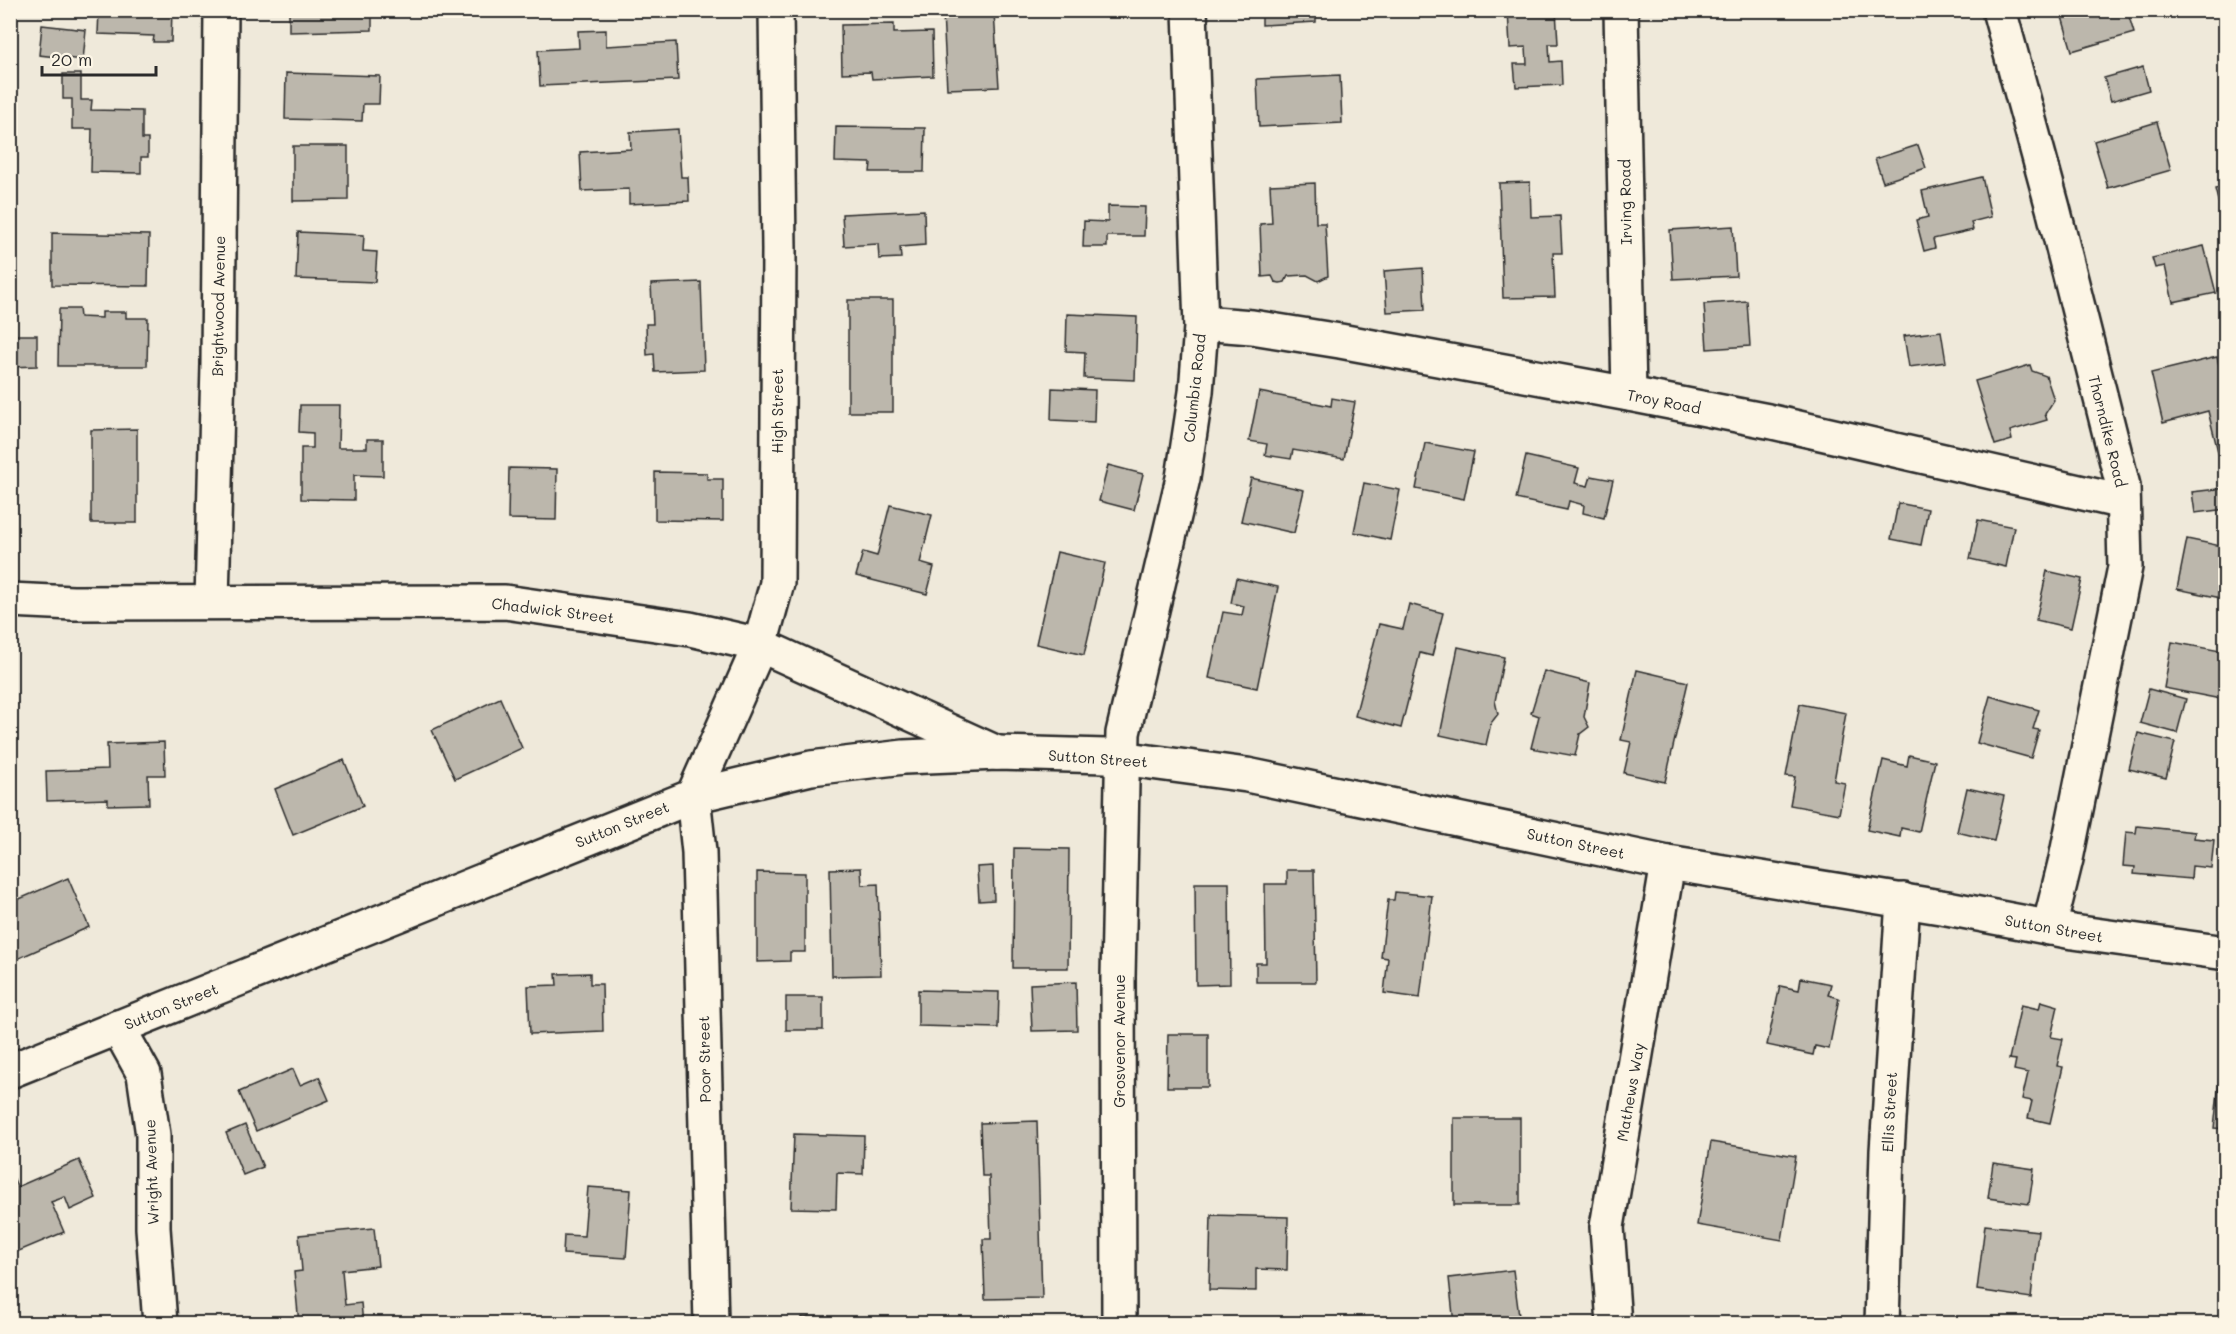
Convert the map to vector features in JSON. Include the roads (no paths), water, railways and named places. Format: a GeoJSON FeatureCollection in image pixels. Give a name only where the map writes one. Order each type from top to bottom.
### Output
{"type":"FeatureCollection","features":[{"type":"Feature","properties":{"kind":"main road","name":"Brightwood Avenue"},"geometry":{"type":"LineString","coordinates":[[212,601],[221,10]]}},
{"type":"Feature","properties":{"kind":"main road","name":"High Street"},"geometry":{"type":"LineString","coordinates":[[693,796],[760,645],[777,583],[779,238],[776,10]]}},
{"type":"Feature","properties":{"kind":"main road","name":"Columbia Road"},"geometry":{"type":"LineString","coordinates":[[1123,758],[1123,733],[1183,478],[1196,392],[1201,323],[1190,10]]}},
{"type":"Feature","properties":{"kind":"main road","name":"Irving Road"},"geometry":{"type":"LineString","coordinates":[[1621,10],[1629,394]]}},
{"type":"Feature","properties":{"kind":"main road","name":"Thorndike Road"},"geometry":{"type":"LineString","coordinates":[[1999,10],[2053,208],[2123,486],[2126,567],[2066,859],[2049,928]]}},
{"type":"Feature","properties":{"kind":"main road","name":"Troy Road"},"geometry":{"type":"LineString","coordinates":[[1201,323],[1252,327],[1340,341],[1629,394],[1768,422],[2123,502]]}},
{"type":"Feature","properties":{"kind":"main road","name":"Chadwick Street"},"geometry":{"type":"LineString","coordinates":[[10,600],[73,603],[505,602],[690,629],[760,645],[997,753]]}},
{"type":"Feature","properties":{"kind":"main road","name":"Sutton Street"},"geometry":{"type":"LineString","coordinates":[[10,1071],[693,796],[811,768],[904,757],[997,753],[1123,758],[1246,775],[1668,862],[1903,900],[2049,928],[2226,953]]}},
{"type":"Feature","properties":{"kind":"main road","name":"Grosvenor Avenue"},"geometry":{"type":"LineString","coordinates":[[1119,1323],[1118,977],[1123,758]]}},
{"type":"Feature","properties":{"kind":"main road","name":"Poor Street"},"geometry":{"type":"LineString","coordinates":[[693,796],[699,852],[711,1323]]}},
{"type":"Feature","properties":{"kind":"main road","name":"Mathews Way"},"geometry":{"type":"LineString","coordinates":[[1614,1323],[1607,1227],[1668,862]]}},
{"type":"Feature","properties":{"kind":"main road","name":"Ellis Street"},"geometry":{"type":"LineString","coordinates":[[1882,1323],[1887,1151],[1903,900]]}},
{"type":"Feature","properties":{"kind":"main road","name":"Wright Avenue"},"geometry":{"type":"LineString","coordinates":[[118,1027],[144,1074],[153,1135],[153,1228],[160,1323]]}}]}
